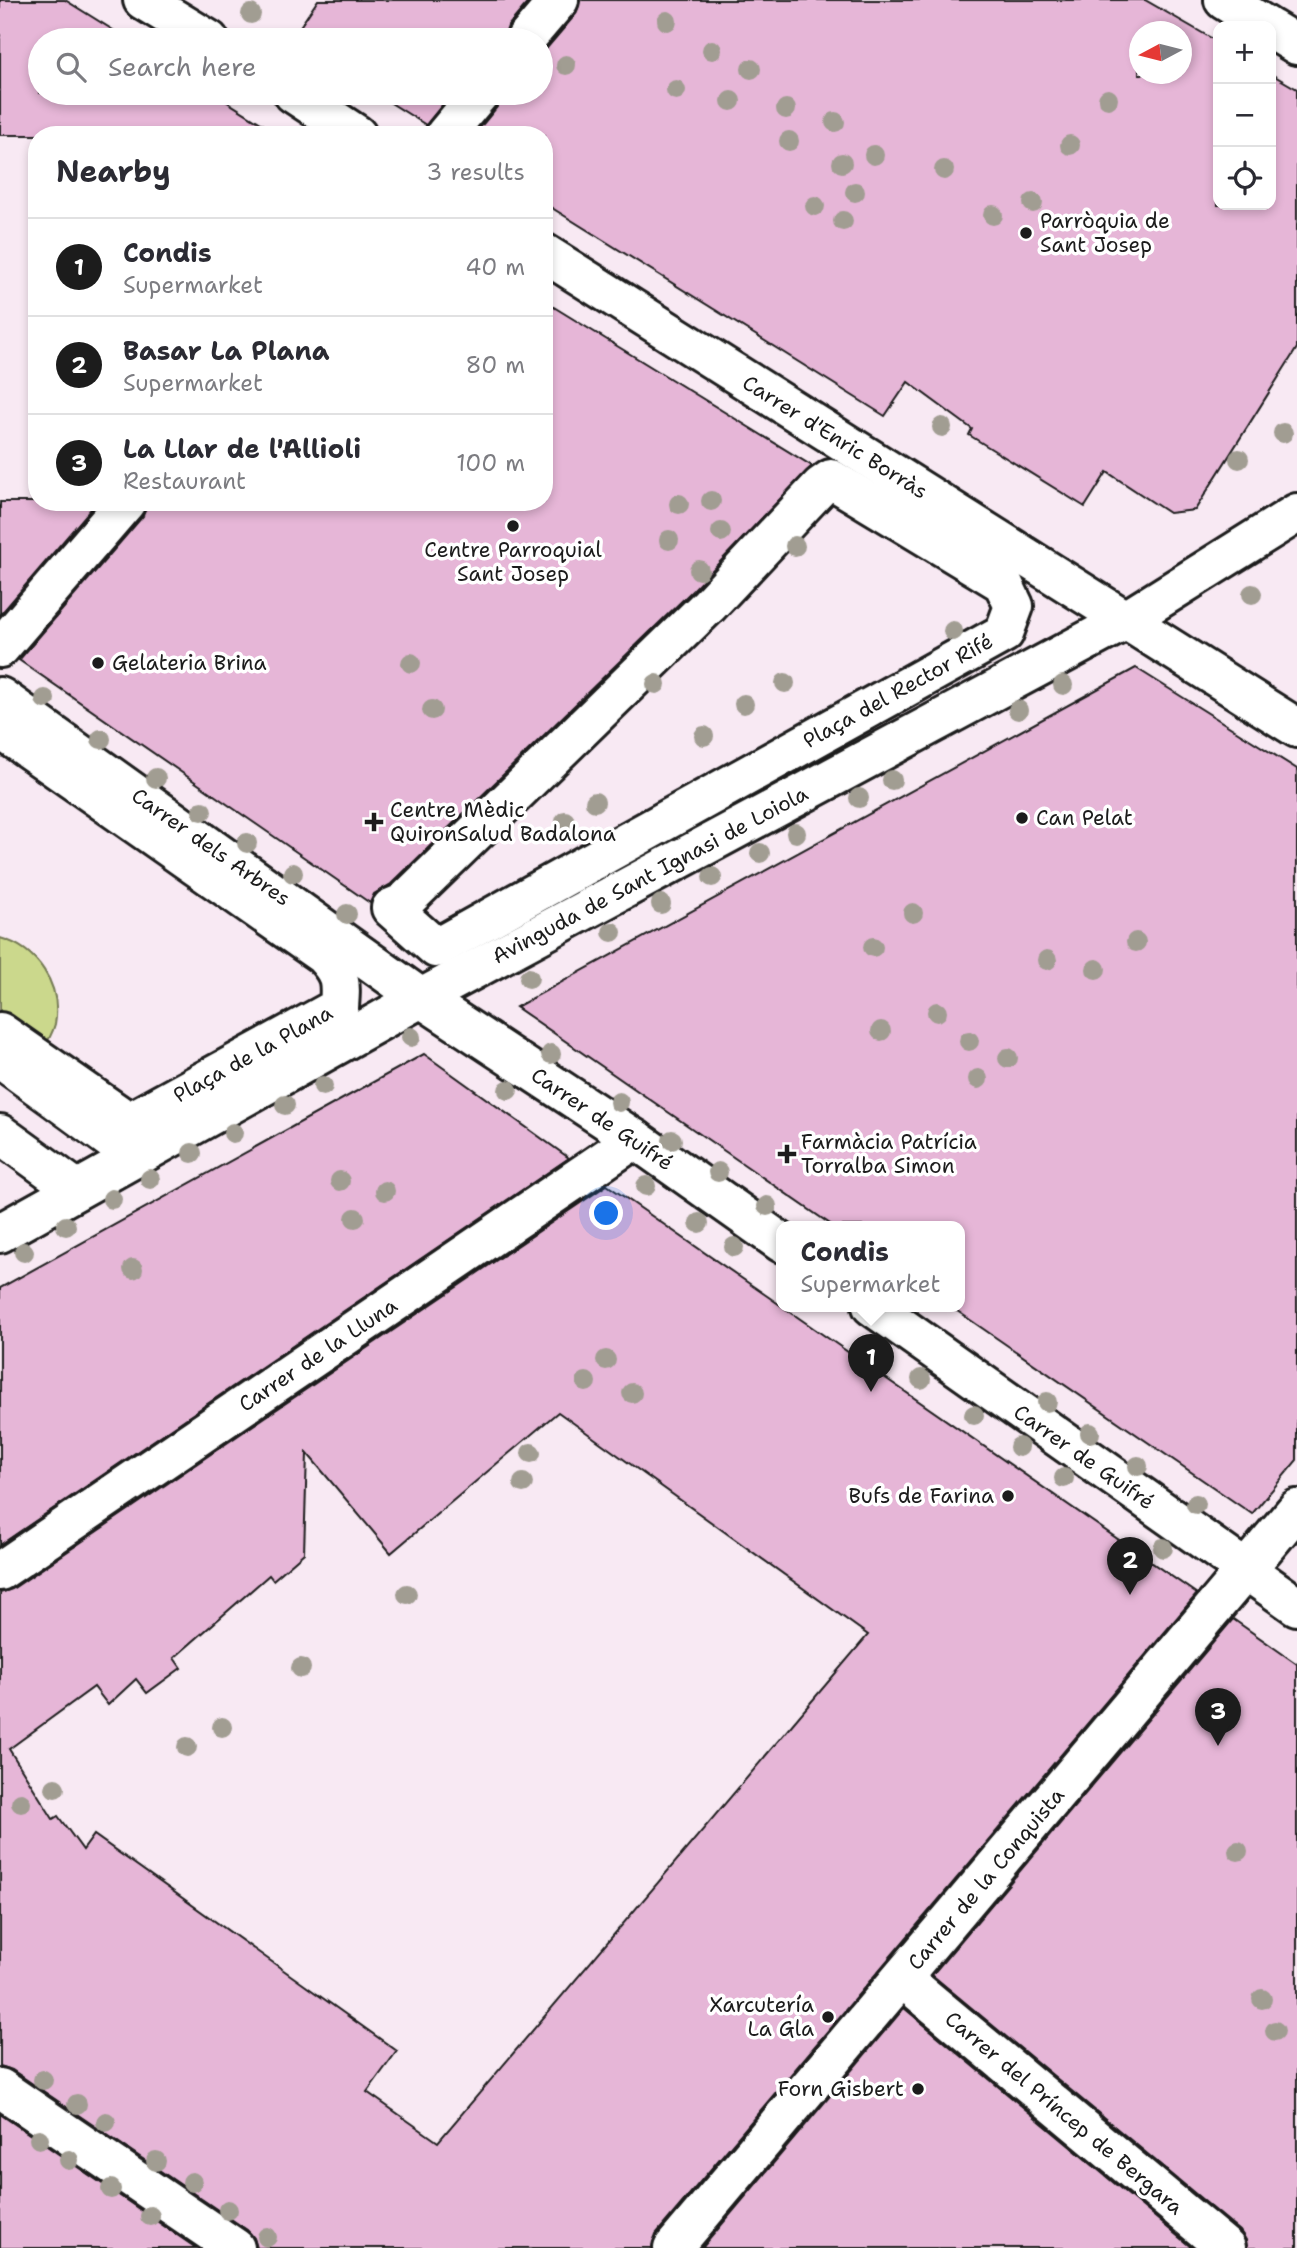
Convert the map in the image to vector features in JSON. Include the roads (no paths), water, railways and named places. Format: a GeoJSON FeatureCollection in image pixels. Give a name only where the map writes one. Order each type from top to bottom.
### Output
{"type":"FeatureCollection","features":[{"type":"Feature","properties":{"kind":"street"},"geometry":{"type":"LineString","coordinates":[[143,0],[189,28]]}},
{"type":"Feature","properties":{"kind":"street"},"geometry":{"type":"LineString","coordinates":[[535,28],[559,0]]}},
{"type":"Feature","properties":{"kind":"street"},"geometry":{"type":"LineString","coordinates":[[1224,0],[1257,21]]}},
{"type":"Feature","properties":{"kind":"street"},"geometry":{"type":"LineString","coordinates":[[1276,33],[1297,45]]}},
{"type":"Feature","properties":{"kind":"street"},"geometry":{"type":"LineString","coordinates":[[312,105],[344,126]]}},
{"type":"Feature","properties":{"kind":"street"},"geometry":{"type":"LineString","coordinates":[[452,126],[470,105]]}},
{"type":"Feature","properties":{"kind":"street","name":"Carrer d'Enric Borràs"},"geometry":{"type":"LineString","coordinates":[[553,259],[1297,728]]}},
{"type":"Feature","properties":{"kind":"street","name":"Plaça del Rector Rifé"},"geometry":{"type":"LineString","coordinates":[[831,479],[1003,583],[1014,607],[1004,633],[436,948],[391,908],[403,903],[709,605],[821,486],[831,479]]}},
{"type":"Feature","properties":{"kind":"street"},"geometry":{"type":"LineString","coordinates":[[0,648],[119,511]]}},
{"type":"Feature","properties":{"kind":"street","name":"Avinguda de Sant Ignasi de Loiola"},"geometry":{"type":"LineString","coordinates":[[0,1233],[421,998],[1126,620],[1297,513]]}},
{"type":"Feature","properties":{"kind":"street","name":"Carrer dels Arbres"},"geometry":{"type":"LineString","coordinates":[[0,697],[421,998]]}},
{"type":"Feature","properties":{"kind":"street","name":"Plaça de la Plana"},"geometry":{"type":"LineString","coordinates":[[0,729],[323,955],[335,968],[341,982],[339,1007],[129,1122],[0,1032]]}},
{"type":"Feature","properties":{"kind":"street","name":"Carrer de Guifré"},"geometry":{"type":"LineString","coordinates":[[421,998],[635,1139],[776,1239]]}},
{"type":"Feature","properties":{"kind":"street"},"geometry":{"type":"LineString","coordinates":[[0,1134],[76,1189]]}},
{"type":"Feature","properties":{"kind":"street","name":"Carrer de la Lluna"},"geometry":{"type":"LineString","coordinates":[[0,1571],[635,1139]]}},
{"type":"Feature","properties":{"kind":"street","name":"Carrer de Guifré"},"geometry":{"type":"LineString","coordinates":[[880,1312],[1297,1606]]}},
{"type":"Feature","properties":{"kind":"street","name":"Carrer de la Conquista"},"geometry":{"type":"LineString","coordinates":[[673,2248],[1297,1510]]}},
{"type":"Feature","properties":{"kind":"street","name":"Carrer del Príncep de Bergara"},"geometry":{"type":"LineString","coordinates":[[902,1978],[1226,2248]]}},
{"type":"Feature","properties":{"kind":"street"},"geometry":{"type":"LineString","coordinates":[[0,2088],[235,2248]]}},
{"type":"Feature","properties":{"kind":"lane"},"geometry":{"type":"LineString","coordinates":[[0,1062],[133,1160]]}},
{"type":"Feature","properties":{"kind":"place","name":"Parròquia de Sant Josep"},"geometry":{"type":"Point","coordinates":[1026,233]}},
{"type":"Feature","properties":{"kind":"place","name":"Centre Parroquial Sant Josep"},"geometry":{"type":"Point","coordinates":[513,526]}},
{"type":"Feature","properties":{"kind":"place","name":"Gelateria Brina"},"geometry":{"type":"Point","coordinates":[98,663]}},
{"type":"Feature","properties":{"kind":"place","name":"Can Pelat"},"geometry":{"type":"Point","coordinates":[1022,818]}},
{"type":"Feature","properties":{"kind":"place","name":"Centre Mèdic QuironSalud Badalona"},"geometry":{"type":"Point","coordinates":[374,822]}},
{"type":"Feature","properties":{"kind":"place","name":"Farmàcia Patrícia Torralba Simon"},"geometry":{"type":"Point","coordinates":[787,1154]}},
{"type":"Feature","properties":{"kind":"place","name":"Condis"},"geometry":{"type":"Point","coordinates":[871,1392]}},
{"type":"Feature","properties":{"kind":"place","name":"Bufs de Farina"},"geometry":{"type":"Point","coordinates":[1008,1496]}},
{"type":"Feature","properties":{"kind":"place","name":"Basar La Plana"},"geometry":{"type":"Point","coordinates":[1130,1595]}},
{"type":"Feature","properties":{"kind":"place","name":"La Llar de l'Allioli"},"geometry":{"type":"Point","coordinates":[1218,1746]}},
{"type":"Feature","properties":{"kind":"place","name":"Xarcutería La Gla"},"geometry":{"type":"Point","coordinates":[828,2017]}},
{"type":"Feature","properties":{"kind":"place","name":"Forn Gisbert"},"geometry":{"type":"Point","coordinates":[918,2089]}}]}
